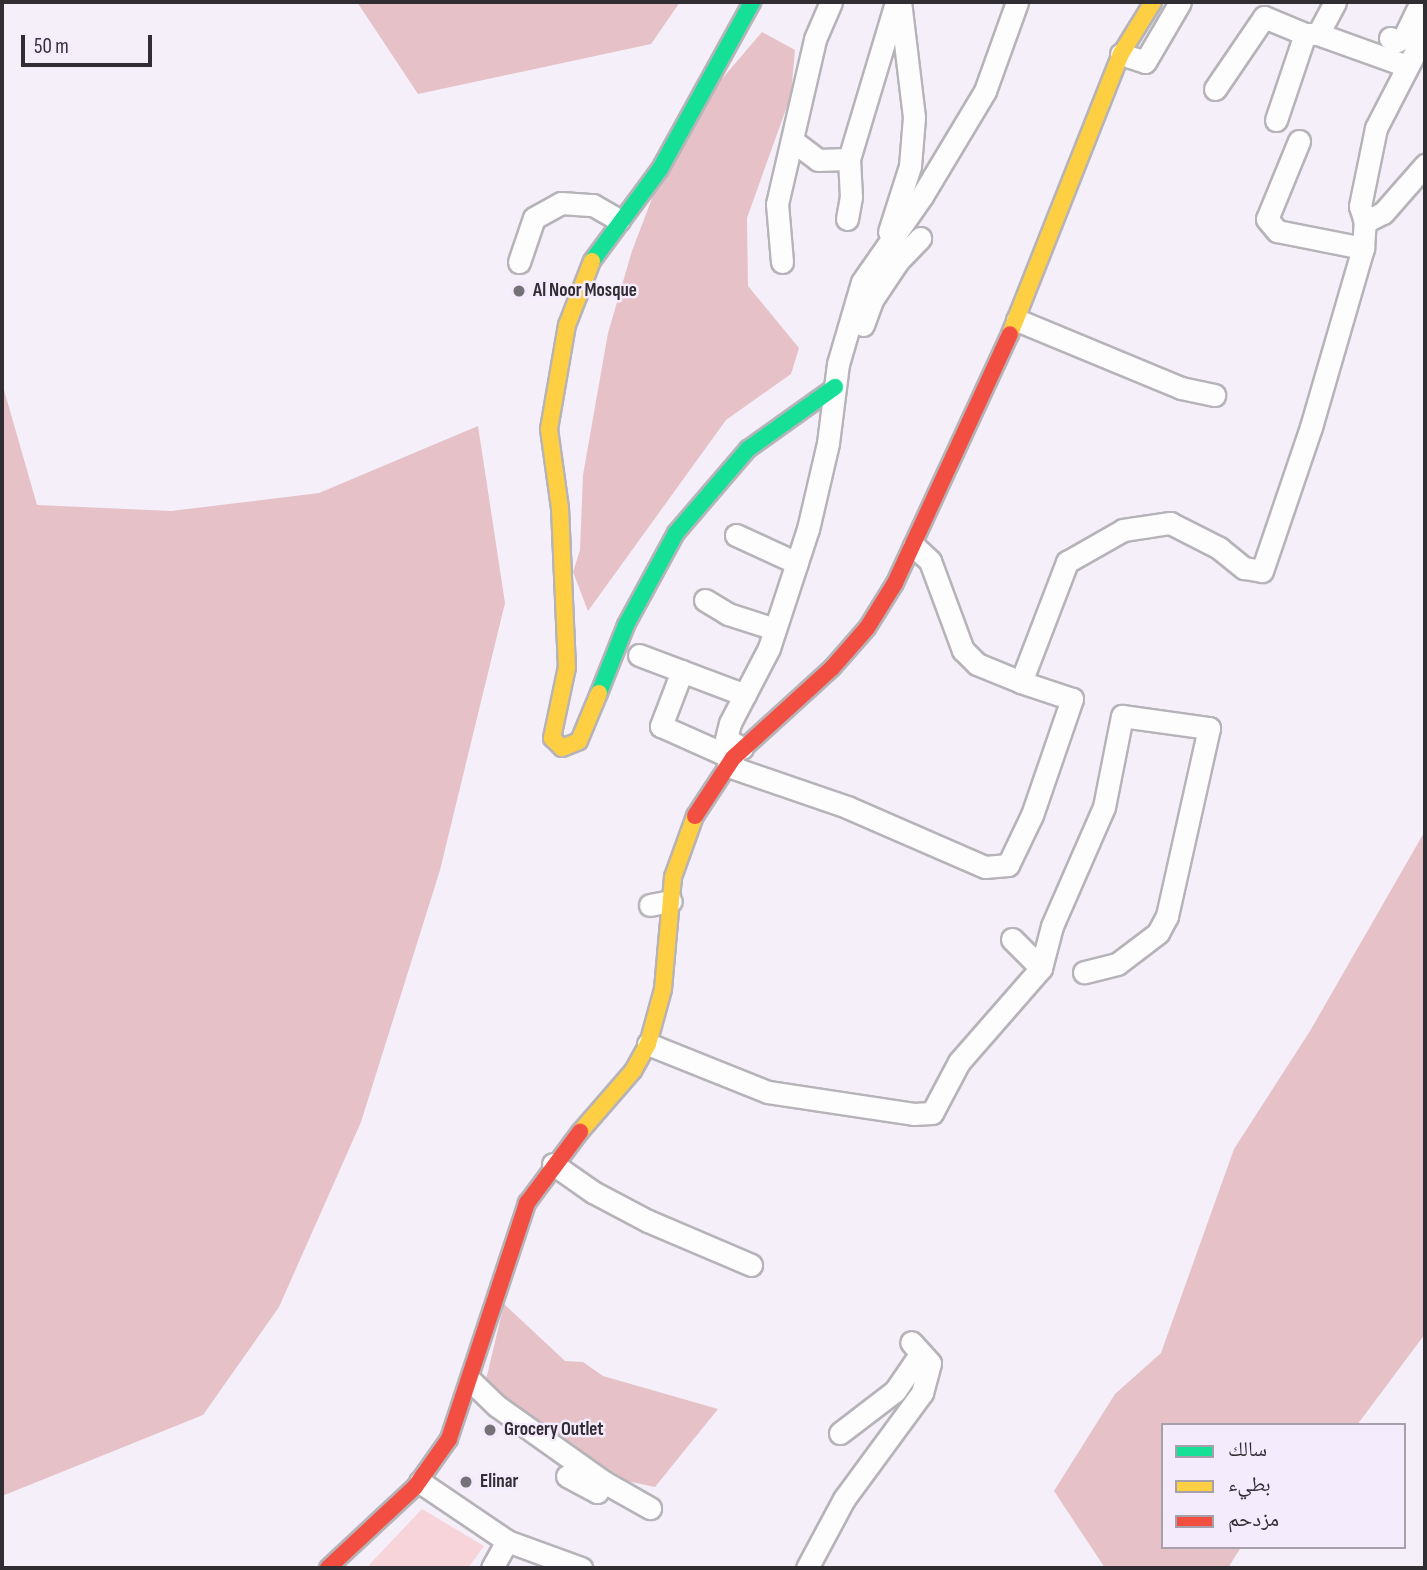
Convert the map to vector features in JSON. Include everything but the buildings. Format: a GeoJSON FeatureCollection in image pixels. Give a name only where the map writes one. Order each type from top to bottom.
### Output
{"type":"FeatureCollection","features":[{"type":"Feature","properties":{"kind":"main road"},"geometry":{"type":"LineString","coordinates":[[752,2],[660,169],[619,220],[594,257],[567,325],[549,429],[560,508],[568,667],[552,738],[562,748],[579,741],[626,625],[676,533],[748,449],[835,392]]}},
{"type":"Feature","properties":{"kind":"main road"},"geometry":{"type":"LineString","coordinates":[[340,1565],[420,1482],[449,1439],[471,1381],[519,1220],[553,1164],[633,1070],[648,1044],[663,989],[671,901],[680,845],[691,821],[734,758],[832,668],[867,628],[914,546],[1017,320],[1121,54],[1153,2]]}},
{"type":"Feature","properties":{"kind":"street"},"geometry":{"type":"LineString","coordinates":[[782,262],[777,204],[815,39],[831,2]]}},
{"type":"Feature","properties":{"kind":"street"},"geometry":{"type":"LineString","coordinates":[[847,219],[851,197],[849,159],[898,2]]}},
{"type":"Feature","properties":{"kind":"street"},"geometry":{"type":"LineString","coordinates":[[885,245],[910,166],[914,117],[898,2]]}},
{"type":"Feature","properties":{"kind":"street"},"geometry":{"type":"LineString","coordinates":[[734,758],[726,739],[775,629],[797,563],[823,471],[835,392],[862,282],[885,245],[922,196],[985,91],[1017,2]]}},
{"type":"Feature","properties":{"kind":"street"},"geometry":{"type":"LineString","coordinates":[[1121,54],[1145,62],[1180,2]]}},
{"type":"Feature","properties":{"kind":"street"},"geometry":{"type":"LineString","coordinates":[[1276,120],[1312,34],[1335,2]]}},
{"type":"Feature","properties":{"kind":"street"},"geometry":{"type":"LineString","coordinates":[[1390,37],[1397,41],[1404,37],[1422,2]]}},
{"type":"Feature","properties":{"kind":"street"},"geometry":{"type":"LineString","coordinates":[[1215,89],[1267,9],[1312,34],[1407,66]]}},
{"type":"Feature","properties":{"kind":"street"},"geometry":{"type":"LineString","coordinates":[[1021,682],[1067,562],[1124,530],[1170,523],[1219,548],[1244,568],[1262,572],[1291,491],[1363,248],[1365,222],[1360,206],[1368,152],[1425,33]]}},
{"type":"Feature","properties":{"kind":"street"},"geometry":{"type":"LineString","coordinates":[[793,141],[818,160],[849,159]]}},
{"type":"Feature","properties":{"kind":"street"},"geometry":{"type":"LineString","coordinates":[[1299,141],[1267,219],[1278,231],[1363,248]]}},
{"type":"Feature","properties":{"kind":"street"},"geometry":{"type":"LineString","coordinates":[[1365,222],[1383,213],[1425,165]]}},
{"type":"Feature","properties":{"kind":"street"},"geometry":{"type":"LineString","coordinates":[[519,262],[534,218],[561,203],[593,205],[619,220]]}},
{"type":"Feature","properties":{"kind":"street"},"geometry":{"type":"LineString","coordinates":[[835,392],[847,375],[872,300],[898,261],[920,238]]}},
{"type":"Feature","properties":{"kind":"street"},"geometry":{"type":"LineString","coordinates":[[1017,320],[1181,388],[1214,395]]}},
{"type":"Feature","properties":{"kind":"street"},"geometry":{"type":"LineString","coordinates":[[736,535],[797,563]]}},
{"type":"Feature","properties":{"kind":"street"},"geometry":{"type":"LineString","coordinates":[[682,671],[661,726],[985,867],[1008,865],[1032,815],[1072,699],[977,664],[962,650],[930,561],[914,546]]}},
{"type":"Feature","properties":{"kind":"street"},"geometry":{"type":"LineString","coordinates":[[705,600],[729,614],[775,629]]}},
{"type":"Feature","properties":{"kind":"street"},"geometry":{"type":"LineString","coordinates":[[639,655],[745,695]]}},
{"type":"Feature","properties":{"kind":"street"},"geometry":{"type":"LineString","coordinates":[[648,1044],[768,1092],[913,1114],[932,1112],[959,1062],[1041,968],[1052,926],[1104,807],[1122,716],[1209,728],[1167,916],[1158,933],[1118,964],[1084,972]]}},
{"type":"Feature","properties":{"kind":"street"},"geometry":{"type":"LineString","coordinates":[[650,905],[671,901]]}},
{"type":"Feature","properties":{"kind":"street"},"geometry":{"type":"LineString","coordinates":[[1012,939],[1041,968]]}},
{"type":"Feature","properties":{"kind":"street"},"geometry":{"type":"LineString","coordinates":[[553,1164],[637,1215],[751,1265]]}},
{"type":"Feature","properties":{"kind":"street"},"geometry":{"type":"LineString","coordinates":[[807,1568],[844,1499],[922,1393],[930,1363],[916,1347],[895,1391],[840,1433]]}},
{"type":"Feature","properties":{"kind":"street"},"geometry":{"type":"LineString","coordinates":[[471,1381],[497,1406],[604,1482],[650,1508]]}},
{"type":"Feature","properties":{"kind":"street"},"geometry":{"type":"LineString","coordinates":[[567,1476],[597,1492],[604,1482]]}},
{"type":"Feature","properties":{"kind":"street"},"geometry":{"type":"LineString","coordinates":[[420,1482],[507,1541],[581,1568]]}},
{"type":"Feature","properties":{"kind":"street"},"geometry":{"type":"LineString","coordinates":[[492,1568],[507,1541]]}},
{"type":"Feature","properties":{"kind":"shaded area"},"geometry":{"type":"Polygon","coordinates":[[[357,2],[680,2],[651,44],[418,94],[357,2]]]}},
{"type":"Feature","properties":{"kind":"shaded area"},"geometry":{"type":"Polygon","coordinates":[[[762,32],[795,50],[791,95],[747,218],[748,286],[799,348],[791,374],[726,420],[588,611],[573,572],[580,550],[583,475],[608,333],[632,251],[659,180],[715,87],[762,32]]]}},
{"type":"Feature","properties":{"kind":"shaded area"},"geometry":{"type":"Polygon","coordinates":[[[2,383],[37,505],[171,511],[319,493],[478,426],[505,603],[440,870],[361,1122],[279,1307],[203,1415],[2,1496],[2,383]]]}},
{"type":"Feature","properties":{"kind":"shaded area"},"geometry":{"type":"Polygon","coordinates":[[[1425,831],[1425,1334],[1358,1423],[1161,1423],[1161,1549],[1240,1549],[1228,1568],[1105,1568],[1054,1491],[1115,1394],[1161,1353],[1234,1149],[1310,1031],[1425,831]]]}},
{"type":"Feature","properties":{"kind":"shaded area"},"geometry":{"type":"Polygon","coordinates":[[[504,1304],[565,1361],[583,1362],[603,1376],[718,1409],[655,1487],[627,1481],[497,1398],[485,1384],[504,1304]]]}},
{"type":"Feature","properties":{"kind":"shaded area"},"geometry":{"type":"Polygon","coordinates":[[[422,1509],[484,1546],[468,1568],[374,1568],[369,1565],[422,1509]]]}},
{"type":"Feature","properties":{"kind":"traffic: fast"},"geometry":{"type":"LineString","coordinates":[[592,261],[660,169],[752,2]]}},
{"type":"Feature","properties":{"kind":"traffic: fast"},"geometry":{"type":"LineString","coordinates":[[599,693],[626,625],[676,533],[748,449],[835,387]]}},
{"type":"Feature","properties":{"kind":"traffic: slow"},"geometry":{"type":"LineString","coordinates":[[1010,334],[1121,54],[1153,2]]}},
{"type":"Feature","properties":{"kind":"traffic: slow"},"geometry":{"type":"LineString","coordinates":[[592,261],[567,325],[549,429],[560,508],[567,667],[552,738],[562,748],[579,741],[599,693]]}},
{"type":"Feature","properties":{"kind":"traffic: slow"},"geometry":{"type":"LineString","coordinates":[[580,1132],[633,1071],[648,1044],[663,989],[673,877],[695,816]]}},
{"type":"Feature","properties":{"kind":"traffic: jam"},"geometry":{"type":"LineString","coordinates":[[695,816],[733,758],[832,668],[867,628],[895,583],[1010,334]]}},
{"type":"Feature","properties":{"kind":"traffic: jam"},"geometry":{"type":"LineString","coordinates":[[328,1568],[415,1487],[449,1439],[527,1203],[580,1132]]}},
{"type":"Feature","properties":{"kind":"place","name":"Al Noor Mosque"},"geometry":{"type":"Point","coordinates":[519,291]}},
{"type":"Feature","properties":{"kind":"place","name":"Grocery Outlet"},"geometry":{"type":"Point","coordinates":[490,1430]}},
{"type":"Feature","properties":{"kind":"place","name":"Elinar"},"geometry":{"type":"Point","coordinates":[466,1482]}}]}
